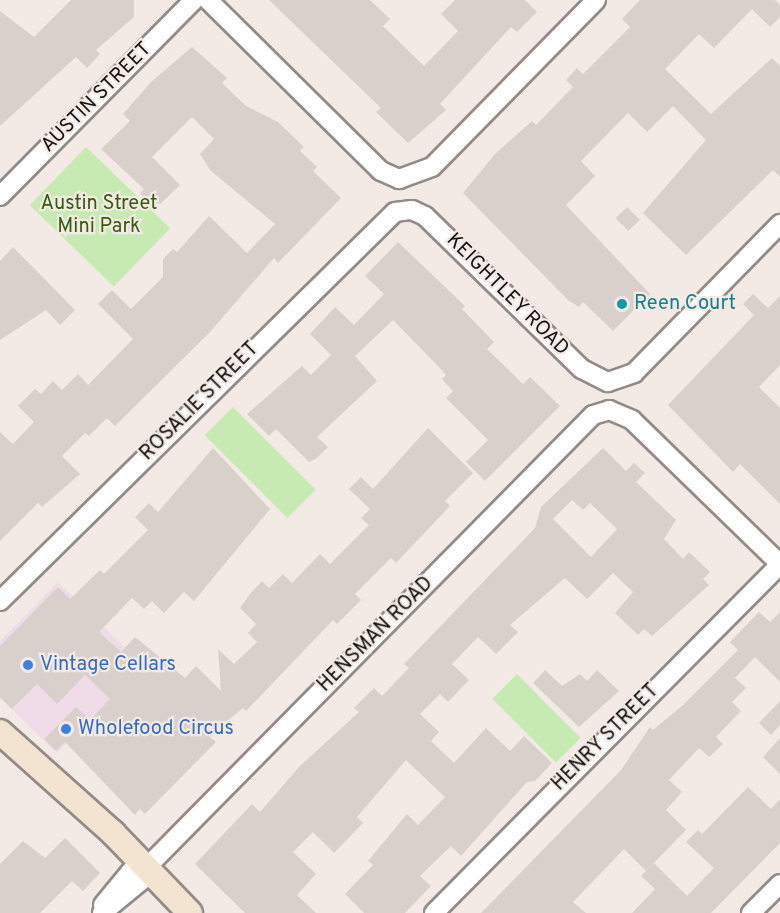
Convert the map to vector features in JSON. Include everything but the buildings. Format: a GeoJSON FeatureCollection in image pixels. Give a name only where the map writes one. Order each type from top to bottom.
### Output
{"type":"FeatureCollection","features":[{"type":"Feature","properties":{"kind":"main road"},"geometry":{"type":"LineString","coordinates":[[0,732],[78,808],[140,873],[174,913]]}},
{"type":"Feature","properties":{"kind":"main road"},"geometry":{"type":"LineString","coordinates":[[140,873],[190,913]]}},
{"type":"Feature","properties":{"kind":"street","name":"AUSTIN STREET"},"geometry":{"type":"LineString","coordinates":[[0,196],[194,0]]}},
{"type":"Feature","properties":{"kind":"street"},"geometry":{"type":"LineString","coordinates":[[208,0],[381,171],[405,179],[432,167],[596,0]]}},
{"type":"Feature","properties":{"kind":"street","name":"KEIGHTLEY ROAD"},"geometry":{"type":"LineString","coordinates":[[405,210],[425,216],[582,369],[608,382],[634,373],[780,224]]}},
{"type":"Feature","properties":{"kind":"street","name":"ROSALIE STREET"},"geometry":{"type":"LineString","coordinates":[[0,601],[382,221],[405,210]]}},
{"type":"Feature","properties":{"kind":"street","name":"HENSMAN ROAD"},"geometry":{"type":"LineString","coordinates":[[100,913],[579,428],[609,410],[632,420],[780,564]]}},
{"type":"Feature","properties":{"kind":"street","name":"HENRY STREET"},"geometry":{"type":"LineString","coordinates":[[434,913],[780,564]]}},
{"type":"Feature","properties":{"kind":"street"},"geometry":{"type":"LineString","coordinates":[[751,913],[780,884]]}},
{"type":"Feature","properties":{"kind":"shaded area"},"geometry":{"type":"Polygon","coordinates":[[[58,582],[144,666],[57,753],[0,698],[0,641],[58,582]]]}},
{"type":"Feature","properties":{"kind":"green space","name":"Austin Street Mini Park"},"geometry":{"type":"Polygon","coordinates":[[[86,147],[170,228],[114,287],[30,205],[86,147]]]}},
{"type":"Feature","properties":{"kind":"green space"},"geometry":{"type":"Polygon","coordinates":[[[233,407],[316,490],[287,518],[205,435],[233,407]]]}},
{"type":"Feature","properties":{"kind":"green space"},"geometry":{"type":"Polygon","coordinates":[[[517,674],[581,738],[556,762],[492,699],[517,674]]]}},
{"type":"Feature","properties":{"kind":"place","name":"Reen Court"},"geometry":{"type":"Point","coordinates":[622,304]}},
{"type":"Feature","properties":{"kind":"place","name":"Vintage Cellars"},"geometry":{"type":"Point","coordinates":[28,665]}},
{"type":"Feature","properties":{"kind":"place","name":"Wholefood Circus"},"geometry":{"type":"Point","coordinates":[66,729]}}]}
